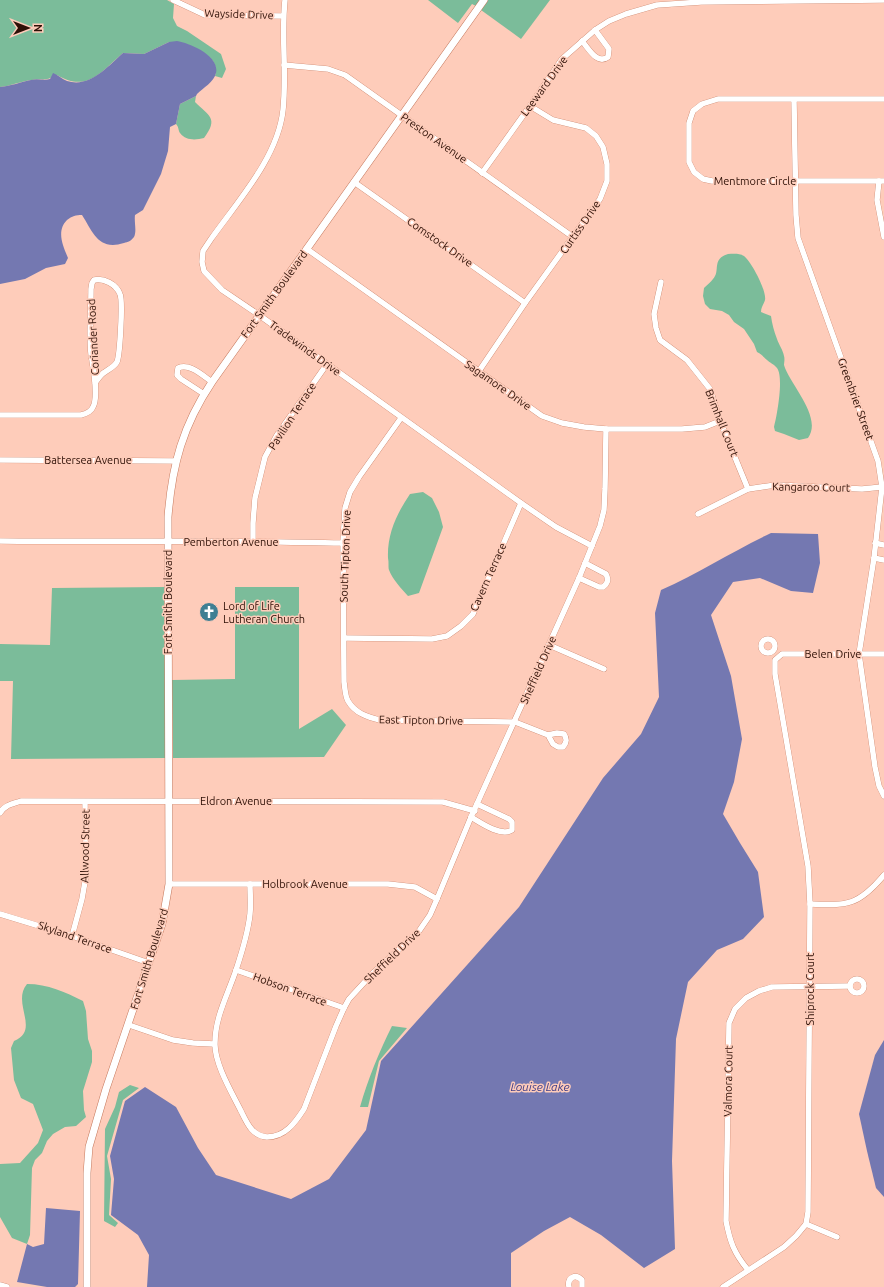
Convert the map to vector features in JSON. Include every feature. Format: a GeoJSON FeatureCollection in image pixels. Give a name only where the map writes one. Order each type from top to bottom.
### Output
{"type":"FeatureCollection","features":[{"type":"Feature","properties":{"kind":"street","name":"Wayside Drive"},"geometry":{"type":"LineString","coordinates":[[173,0],[205,15],[283,16]]}},
{"type":"Feature","properties":{"kind":"street","name":"Tradewinds Drive"},"geometry":{"type":"LineString","coordinates":[[285,0],[283,16],[283,110],[279,132],[268,160],[203,251],[202,262],[204,271],[222,290],[556,528],[592,546]]}},
{"type":"Feature","properties":{"kind":"street","name":"Fort Smith Boulevard"},"geometry":{"type":"LineString","coordinates":[[87,1287],[87,1173],[89,1147],[106,1089],[162,924],[168,884],[168,542],[170,497],[176,461],[189,423],[212,382],[484,0]]}},
{"type":"Feature","properties":{"kind":"street","name":"Leeward Drive"},"geometry":{"type":"LineString","coordinates":[[482,173],[562,59],[595,30],[609,21],[626,14],[657,5],[701,2],[884,0]]}},
{"type":"Feature","properties":{"kind":"street"},"geometry":{"type":"LineString","coordinates":[[582,41],[598,59],[602,60],[608,57],[609,49],[595,30]]}},
{"type":"Feature","properties":{"kind":"street","name":"Preston Avenue"},"geometry":{"type":"LineString","coordinates":[[284,65],[328,68],[345,75],[573,237]]}},
{"type":"Feature","properties":{"kind":"street","name":"Mentmore Circle"},"geometry":{"type":"LineString","coordinates":[[881,181],[712,182],[703,179],[694,172],[689,162],[689,123],[693,111],[702,104],[718,99],[884,99]]}},
{"type":"Feature","properties":{"kind":"street","name":"Greenbrier Street"},"geometry":{"type":"LineString","coordinates":[[794,100],[798,238],[878,461],[882,487],[874,558],[859,654],[875,767],[879,786],[884,796]]}},
{"type":"Feature","properties":{"kind":"street","name":"Curtiss Drive"},"geometry":{"type":"LineString","coordinates":[[479,371],[525,303],[600,199],[607,181],[607,164],[603,147],[596,136],[586,128],[553,120],[530,106]]}},
{"type":"Feature","properties":{"kind":"street"},"geometry":{"type":"LineString","coordinates":[[881,181],[877,200],[884,236]]}},
{"type":"Feature","properties":{"kind":"street","name":"Comstock Drive"},"geometry":{"type":"LineString","coordinates":[[354,182],[525,303]]}},
{"type":"Feature","properties":{"kind":"street","name":"Sagamore Drive"},"geometry":{"type":"LineString","coordinates":[[307,249],[542,416],[562,423],[606,429],[682,429],[705,427],[720,421]]}},
{"type":"Feature","properties":{"kind":"street","name":"Coriander Road"},"geometry":{"type":"LineString","coordinates":[[0,415],[81,415],[86,414],[93,407],[95,374],[92,355],[90,289],[94,280],[98,279],[112,284],[120,294],[121,312],[119,353],[116,363],[104,372],[95,383]]}},
{"type":"Feature","properties":{"kind":"street","name":"Brimhall Court"},"geometry":{"type":"LineString","coordinates":[[661,282],[654,314],[660,340],[687,360],[710,390],[720,421],[748,489]]}},
{"type":"Feature","properties":{"kind":"street","name":"Pavilion Terrace"},"geometry":{"type":"LineString","coordinates":[[253,541],[252,523],[254,498],[266,456],[276,436],[327,364]]}},
{"type":"Feature","properties":{"kind":"street"},"geometry":{"type":"LineString","coordinates":[[204,394],[177,375],[178,368],[183,366],[190,368],[212,382]]}},
{"type":"Feature","properties":{"kind":"street","name":"South Tipton Drive"},"geometry":{"type":"LineString","coordinates":[[344,638],[343,543],[345,508],[350,492],[359,477],[401,418]]}},
{"type":"Feature","properties":{"kind":"street","name":"Sheffield Drive"},"geometry":{"type":"LineString","coordinates":[[250,884],[250,920],[248,933],[218,1019],[214,1044],[225,1080],[249,1126],[255,1134],[264,1137],[272,1137],[281,1135],[297,1120],[304,1109],[344,1008],[349,999],[372,974],[419,931],[430,915],[471,817],[515,722],[592,546],[604,510],[606,429]]}},
{"type":"Feature","properties":{"kind":"street","name":"Battersea Avenue"},"geometry":{"type":"LineString","coordinates":[[0,460],[176,461]]}},
{"type":"Feature","properties":{"kind":"street","name":"Kangaroo Court"},"geometry":{"type":"LineString","coordinates":[[698,514],[748,489],[775,484],[862,489],[882,487]]}},
{"type":"Feature","properties":{"kind":"street","name":"Cavern Terrace"},"geometry":{"type":"LineString","coordinates":[[344,638],[432,638],[447,636],[461,626],[473,614],[521,503]]}},
{"type":"Feature","properties":{"kind":"street","name":"Pemberton Avenue"},"geometry":{"type":"LineString","coordinates":[[0,541],[253,541],[343,543]]}},
{"type":"Feature","properties":{"kind":"street"},"geometry":{"type":"LineString","coordinates":[[875,543],[884,545]]}},
{"type":"Feature","properties":{"kind":"street"},"geometry":{"type":"LineString","coordinates":[[874,558],[884,560]]}},
{"type":"Feature","properties":{"kind":"street"},"geometry":{"type":"LineString","coordinates":[[579,578],[599,587],[602,587],[607,583],[608,579],[606,574],[585,563]]}},
{"type":"Feature","properties":{"kind":"street","name":"East Tipton Drive"},"geometry":{"type":"LineString","coordinates":[[344,638],[344,682],[348,700],[357,712],[367,717],[380,720],[515,722]]}},
{"type":"Feature","properties":{"kind":"street"},"geometry":{"type":"LineString","coordinates":[[549,645],[604,669]]}},
{"type":"Feature","properties":{"kind":"street"},"geometry":{"type":"LineString","coordinates":[[773,651],[780,656]]}},
{"type":"Feature","properties":{"kind":"street","name":"Belen Drive"},"geometry":{"type":"LineString","coordinates":[[780,656],[884,654]]}},
{"type":"Feature","properties":{"kind":"street","name":"Shiprock Court"},"geometry":{"type":"LineString","coordinates":[[780,656],[775,660],[775,674],[808,866],[810,904],[809,1198],[806,1224]]}},
{"type":"Feature","properties":{"kind":"street"},"geometry":{"type":"LineString","coordinates":[[515,722],[548,735]]}},
{"type":"Feature","properties":{"kind":"street","name":"Eldron Avenue"},"geometry":{"type":"LineString","coordinates":[[0,813],[2,809],[10,804],[21,801],[443,802],[475,810]]}},
{"type":"Feature","properties":{"kind":"street","name":"Allwood Street"},"geometry":{"type":"LineString","coordinates":[[72,936],[82,900],[86,876],[85,802]]}},
{"type":"Feature","properties":{"kind":"street"},"geometry":{"type":"LineString","coordinates":[[471,817],[500,832],[506,833],[512,830],[512,822],[509,818],[477,804]]}},
{"type":"Feature","properties":{"kind":"street"},"geometry":{"type":"LineString","coordinates":[[810,904],[848,904],[859,899],[871,890],[884,875]]}},
{"type":"Feature","properties":{"kind":"street","name":"Holbrook Avenue"},"geometry":{"type":"LineString","coordinates":[[168,884],[388,884],[415,887],[437,899]]}},
{"type":"Feature","properties":{"kind":"street","name":"Skyland Terrace"},"geometry":{"type":"LineString","coordinates":[[0,914],[22,919],[149,963]]}},
{"type":"Feature","properties":{"kind":"street","name":"Hobson Terrace"},"geometry":{"type":"LineString","coordinates":[[236,970],[344,1008]]}},
{"type":"Feature","properties":{"kind":"street","name":"Valmora Court"},"geometry":{"type":"LineString","coordinates":[[748,1270],[738,1257],[729,1239],[726,1221],[729,1023],[735,1009],[746,998],[759,991],[772,987],[850,986]]}},
{"type":"Feature","properties":{"kind":"street"},"geometry":{"type":"LineString","coordinates":[[129,1024],[173,1040],[214,1044]]}},
{"type":"Feature","properties":{"kind":"street"},"geometry":{"type":"LineString","coordinates":[[723,1287],[784,1247],[806,1224],[837,1237]]}},
{"type":"Feature","properties":{"kind":"street"},"geometry":{"type":"LineString","coordinates":[[569,1287],[568,1282],[574,1276],[577,1276],[583,1282],[582,1287]]}},
{"type":"Feature","properties":{"kind":"street"},"geometry":{"type":"LineString","coordinates":[[0,1285],[6,1287]]}},
{"type":"Feature","properties":{"kind":"green space"},"geometry":{"type":"Polygon","coordinates":[[[0,0],[167,0],[174,4],[173,18],[177,26],[221,54],[226,69],[222,78],[215,76],[215,65],[208,56],[169,42],[144,54],[123,53],[100,73],[85,81],[77,82],[57,75],[47,79],[36,79],[0,87],[0,0]]]}},
{"type":"Feature","properties":{"kind":"green space"},"geometry":{"type":"Polygon","coordinates":[[[428,0],[480,0],[476,6],[472,4],[458,23],[428,0]]]}},
{"type":"Feature","properties":{"kind":"green space"},"geometry":{"type":"Polygon","coordinates":[[[488,0],[550,0],[521,39],[481,10],[488,0]]]}},
{"type":"Feature","properties":{"kind":"green space"},"geometry":{"type":"Polygon","coordinates":[[[196,96],[195,102],[208,114],[211,126],[204,138],[191,139],[182,136],[176,124],[180,104],[196,96]]]}},
{"type":"Feature","properties":{"kind":"green space"},"geometry":{"type":"Polygon","coordinates":[[[728,254],[738,254],[744,256],[758,276],[765,296],[761,312],[771,316],[775,333],[783,354],[784,365],[787,373],[809,411],[812,430],[808,438],[799,440],[775,431],[774,427],[780,388],[780,379],[777,368],[757,352],[754,344],[744,329],[734,322],[729,315],[722,311],[710,309],[705,304],[703,296],[704,288],[715,276],[720,259],[728,254]]]}},
{"type":"Feature","properties":{"kind":"green space"},"geometry":{"type":"Polygon","coordinates":[[[423,492],[432,498],[439,512],[443,527],[419,593],[408,596],[395,581],[389,570],[389,541],[397,516],[410,494],[423,492]]]}},
{"type":"Feature","properties":{"kind":"green space"},"geometry":{"type":"Polygon","coordinates":[[[165,587],[166,758],[11,759],[13,681],[0,681],[0,644],[50,645],[52,588],[165,587]]]}},
{"type":"Feature","properties":{"kind":"green space"},"geometry":{"type":"Polygon","coordinates":[[[235,587],[299,587],[299,729],[332,709],[346,725],[324,757],[173,758],[172,680],[235,679],[235,587]]]}},
{"type":"Feature","properties":{"kind":"green space"},"geometry":{"type":"Polygon","coordinates":[[[27,984],[49,987],[83,1001],[86,1011],[88,1039],[92,1051],[92,1062],[83,1091],[86,1117],[76,1126],[65,1127],[53,1134],[47,1141],[42,1153],[35,1160],[32,1168],[30,1235],[27,1244],[12,1238],[0,1217],[0,1164],[20,1163],[38,1143],[43,1130],[33,1104],[21,1098],[14,1080],[11,1048],[14,1041],[22,1036],[25,1030],[26,1023],[22,999],[23,991],[27,984]]]}},
{"type":"Feature","properties":{"kind":"green space"},"geometry":{"type":"Polygon","coordinates":[[[392,1026],[407,1028],[379,1061],[368,1107],[360,1107],[374,1066],[392,1026]]]}},
{"type":"Feature","properties":{"kind":"green space"},"geometry":{"type":"Polygon","coordinates":[[[130,1085],[139,1088],[123,1100],[107,1156],[111,1179],[109,1215],[118,1223],[115,1227],[104,1221],[105,1129],[115,1107],[119,1092],[130,1085]]]}},
{"type":"Feature","properties":{"kind":"water"},"geometry":{"type":"Polygon","coordinates":[[[177,41],[189,44],[203,51],[213,61],[216,67],[216,73],[211,82],[196,96],[180,104],[176,124],[170,127],[168,151],[161,174],[143,210],[135,215],[134,237],[125,243],[115,245],[102,242],[93,233],[82,215],[74,216],[67,220],[64,224],[61,234],[64,249],[68,258],[65,264],[46,268],[25,279],[0,284],[0,87],[34,79],[50,79],[53,73],[67,81],[83,82],[98,75],[123,53],[144,54],[169,42],[177,41]]]}},
{"type":"Feature","properties":{"kind":"water","name":"Louise Lake"},"geometry":{"type":"Polygon","coordinates":[[[771,533],[818,534],[820,563],[813,593],[791,591],[760,578],[733,582],[711,615],[731,676],[742,739],[734,782],[723,814],[758,872],[764,917],[743,939],[717,950],[688,982],[676,1039],[672,1161],[675,1249],[644,1268],[601,1235],[570,1217],[544,1231],[511,1253],[511,1287],[147,1287],[149,1255],[138,1235],[111,1215],[114,1179],[110,1156],[125,1101],[145,1087],[176,1107],[198,1148],[216,1175],[291,1199],[329,1179],[366,1130],[381,1061],[519,907],[603,778],[641,734],[659,697],[655,613],[661,590],[771,533]]]}},
{"type":"Feature","properties":{"kind":"water"},"geometry":{"type":"Polygon","coordinates":[[[884,1040],[884,1197],[876,1188],[859,1114],[875,1055],[884,1040]]]}},
{"type":"Feature","properties":{"kind":"water"},"geometry":{"type":"Polygon","coordinates":[[[46,1208],[80,1211],[78,1284],[75,1287],[47,1287],[17,1282],[27,1244],[33,1247],[44,1244],[46,1208]]]}},
{"type":"Feature","properties":{"kind":"place","name":"Lord of Life Lutheran Church"},"geometry":{"type":"Point","coordinates":[209,612]}}]}
